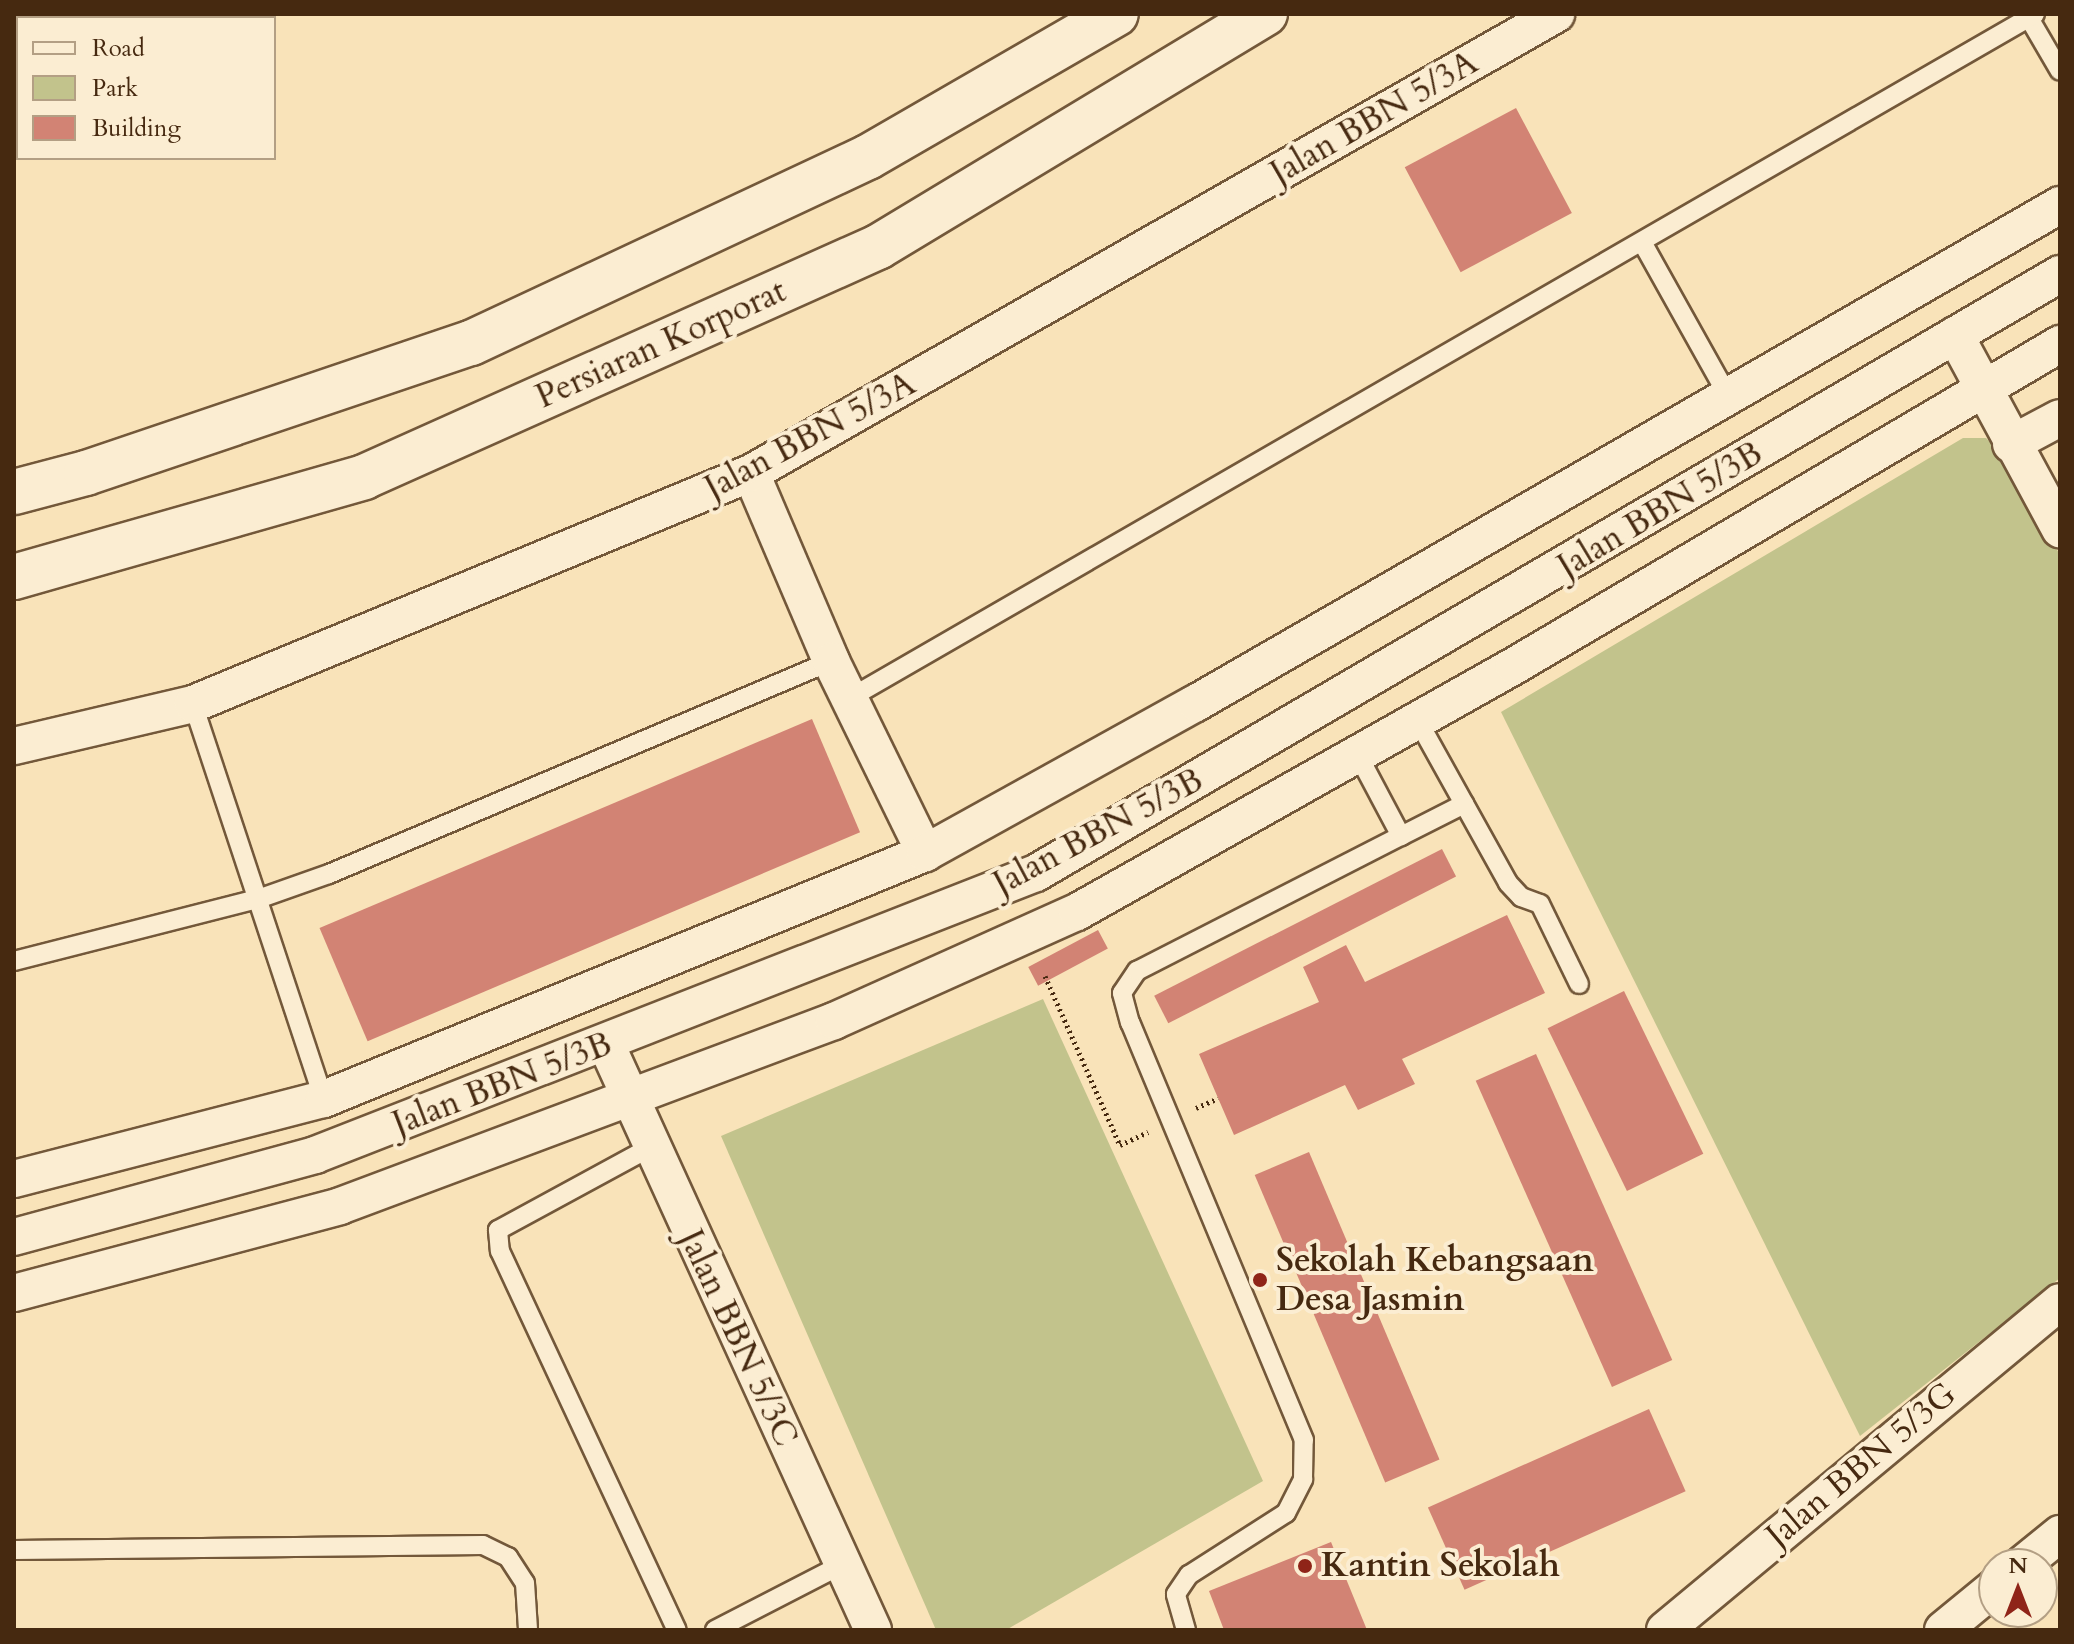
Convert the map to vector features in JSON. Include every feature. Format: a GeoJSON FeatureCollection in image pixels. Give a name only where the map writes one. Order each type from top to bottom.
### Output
{"type":"FeatureCollection","features":[{"type":"Feature","properties":{"kind":"main road"},"geometry":{"type":"LineString","coordinates":[[14,492],[86,473],[471,343],[868,157],[1116,14]]}},
{"type":"Feature","properties":{"kind":"main road","name":"Persiaran Korporat"},"geometry":{"type":"LineString","coordinates":[[14,577],[364,477],[878,247],[1265,14]]}},
{"type":"Feature","properties":{"kind":"street","name":"Jalan BBN 5/3A"},"geometry":{"type":"LineString","coordinates":[[14,746],[193,704],[751,473],[1556,14]]}},
{"type":"Feature","properties":{"kind":"street","name":"Jalan BBN 5/3B"},"geometry":{"type":"LineString","coordinates":[[14,1179],[324,1099],[925,853],[1196,703],[2060,205]]}},
{"type":"Feature","properties":{"kind":"street","name":"Jalan BBN 5/3B"},"geometry":{"type":"LineString","coordinates":[[14,1237],[315,1155],[606,1044],[1036,873],[2060,274]]}},
{"type":"Feature","properties":{"kind":"street"},"geometry":{"type":"LineString","coordinates":[[1955,335],[1986,386],[2011,444],[2060,529]]}},
{"type":"Feature","properties":{"kind":"street","name":"Jalan BBN 5/3B"},"geometry":{"type":"LineString","coordinates":[[14,1293],[340,1206],[834,1021],[1077,912],[1418,721],[2060,344]]}},
{"type":"Feature","properties":{"kind":"street"},"geometry":{"type":"LineString","coordinates":[[2011,444],[2060,418]]}},
{"type":"Feature","properties":{"kind":"street"},"geometry":{"type":"LineString","coordinates":[[751,473],[831,661],[925,853]]}},
{"type":"Feature","properties":{"kind":"street","name":"Jalan BBN 5/3C"},"geometry":{"type":"LineString","coordinates":[[606,1044],[649,1148],[845,1563],[873,1630]]}},
{"type":"Feature","properties":{"kind":"street","name":"Jalan BBN 5/3G"},"geometry":{"type":"LineString","coordinates":[[1665,1630],[2060,1302]]}},
{"type":"Feature","properties":{"kind":"street"},"geometry":{"type":"LineString","coordinates":[[2043,1548],[2060,1534]]}},
{"type":"Feature","properties":{"kind":"street"},"geometry":{"type":"LineString","coordinates":[[1943,1630],[1978,1601]]}},
{"type":"Feature","properties":{"kind":"lane"},"geometry":{"type":"LineString","coordinates":[[850,698],[2032,16],[2060,71]]}},
{"type":"Feature","properties":{"kind":"lane"},"geometry":{"type":"LineString","coordinates":[[1642,242],[1728,396]]}},
{"type":"Feature","properties":{"kind":"lane"},"geometry":{"type":"LineString","coordinates":[[14,961],[258,899],[329,874],[831,661]]}},
{"type":"Feature","properties":{"kind":"lane"},"geometry":{"type":"LineString","coordinates":[[193,704],[324,1099]]}},
{"type":"Feature","properties":{"kind":"lane"},"geometry":{"type":"LineString","coordinates":[[1418,721],[1508,883],[1521,897],[1540,904],[1579,984]]}},
{"type":"Feature","properties":{"kind":"lane"},"geometry":{"type":"LineString","coordinates":[[1358,755],[1401,836]]}},
{"type":"Feature","properties":{"kind":"lane"},"geometry":{"type":"LineString","coordinates":[[1186,1630],[1176,1594],[1189,1575],[1286,1513],[1303,1479],[1304,1440],[1130,1023],[1122,993],[1137,971],[1464,804]]}},
{"type":"Feature","properties":{"kind":"lane"},"geometry":{"type":"LineString","coordinates":[[649,1148],[498,1230],[500,1251],[677,1630]]}},
{"type":"Feature","properties":{"kind":"lane"},"geometry":{"type":"LineString","coordinates":[[14,1550],[483,1545],[508,1557],[525,1583],[528,1630]]}},
{"type":"Feature","properties":{"kind":"lane"},"geometry":{"type":"LineString","coordinates":[[715,1630],[845,1563]]}},
{"type":"Feature","properties":{"kind":"path"},"geometry":{"type":"LineString","coordinates":[[1045,976],[1120,1145],[1162,1125]]}},
{"type":"Feature","properties":{"kind":"path"},"geometry":{"type":"LineString","coordinates":[[1190,1111],[1218,1098]]}},
{"type":"Feature","properties":{"kind":"green space"},"geometry":{"type":"Polygon","coordinates":[[[1963,438],[1986,438],[2002,454],[2060,555],[2060,1278],[1860,1436],[1501,712],[1963,438]]]}},
{"type":"Feature","properties":{"kind":"green space"},"geometry":{"type":"Polygon","coordinates":[[[1043,999],[1263,1481],[1006,1630],[936,1630],[721,1136],[1043,999]]]}},
{"type":"Feature","properties":{"kind":"building"},"geometry":{"type":"Polygon","coordinates":[[[1516,108],[1572,213],[1461,272],[1405,167],[1516,108]]]}},
{"type":"Feature","properties":{"kind":"building"},"geometry":{"type":"Polygon","coordinates":[[[812,719],[860,832],[368,1041],[320,928],[812,719]]]}},
{"type":"Feature","properties":{"kind":"building"},"geometry":{"type":"Polygon","coordinates":[[[1442,849],[1456,877],[1168,1023],[1154,996],[1442,849]]]}},
{"type":"Feature","properties":{"kind":"building"},"geometry":{"type":"Polygon","coordinates":[[[1507,915],[1545,993],[1402,1059],[1415,1084],[1358,1110],[1345,1085],[1234,1135],[1199,1054],[1319,1002],[1303,967],[1346,945],[1365,982],[1507,915]]]}},
{"type":"Feature","properties":{"kind":"building"},"geometry":{"type":"Polygon","coordinates":[[[1098,930],[1108,949],[1038,986],[1028,967],[1098,930]]]}},
{"type":"Feature","properties":{"kind":"building"},"geometry":{"type":"Polygon","coordinates":[[[1624,991],[1703,1154],[1627,1191],[1548,1028],[1624,991]]]}},
{"type":"Feature","properties":{"kind":"building"},"geometry":{"type":"Polygon","coordinates":[[[1536,1054],[1672,1360],[1612,1387],[1476,1081],[1536,1054]]]}},
{"type":"Feature","properties":{"kind":"building"},"geometry":{"type":"Polygon","coordinates":[[[1309,1152],[1440,1459],[1385,1483],[1255,1175],[1309,1152]]]}},
{"type":"Feature","properties":{"kind":"building"},"geometry":{"type":"Polygon","coordinates":[[[1649,1409],[1686,1491],[1465,1590],[1428,1507],[1649,1409]]]}},
{"type":"Feature","properties":{"kind":"building","name":"Kantin Sekolah"},"geometry":{"type":"Polygon","coordinates":[[[1331,1542],[1367,1630],[1224,1630],[1209,1591],[1331,1542]]]}},
{"type":"Feature","properties":{"kind":"place","name":"Sekolah Kebangsaan Desa Jasmin"},"geometry":{"type":"Point","coordinates":[1260,1280]}},
{"type":"Feature","properties":{"kind":"place","name":"Kantin Sekolah"},"geometry":{"type":"Point","coordinates":[1305,1566]}}]}
